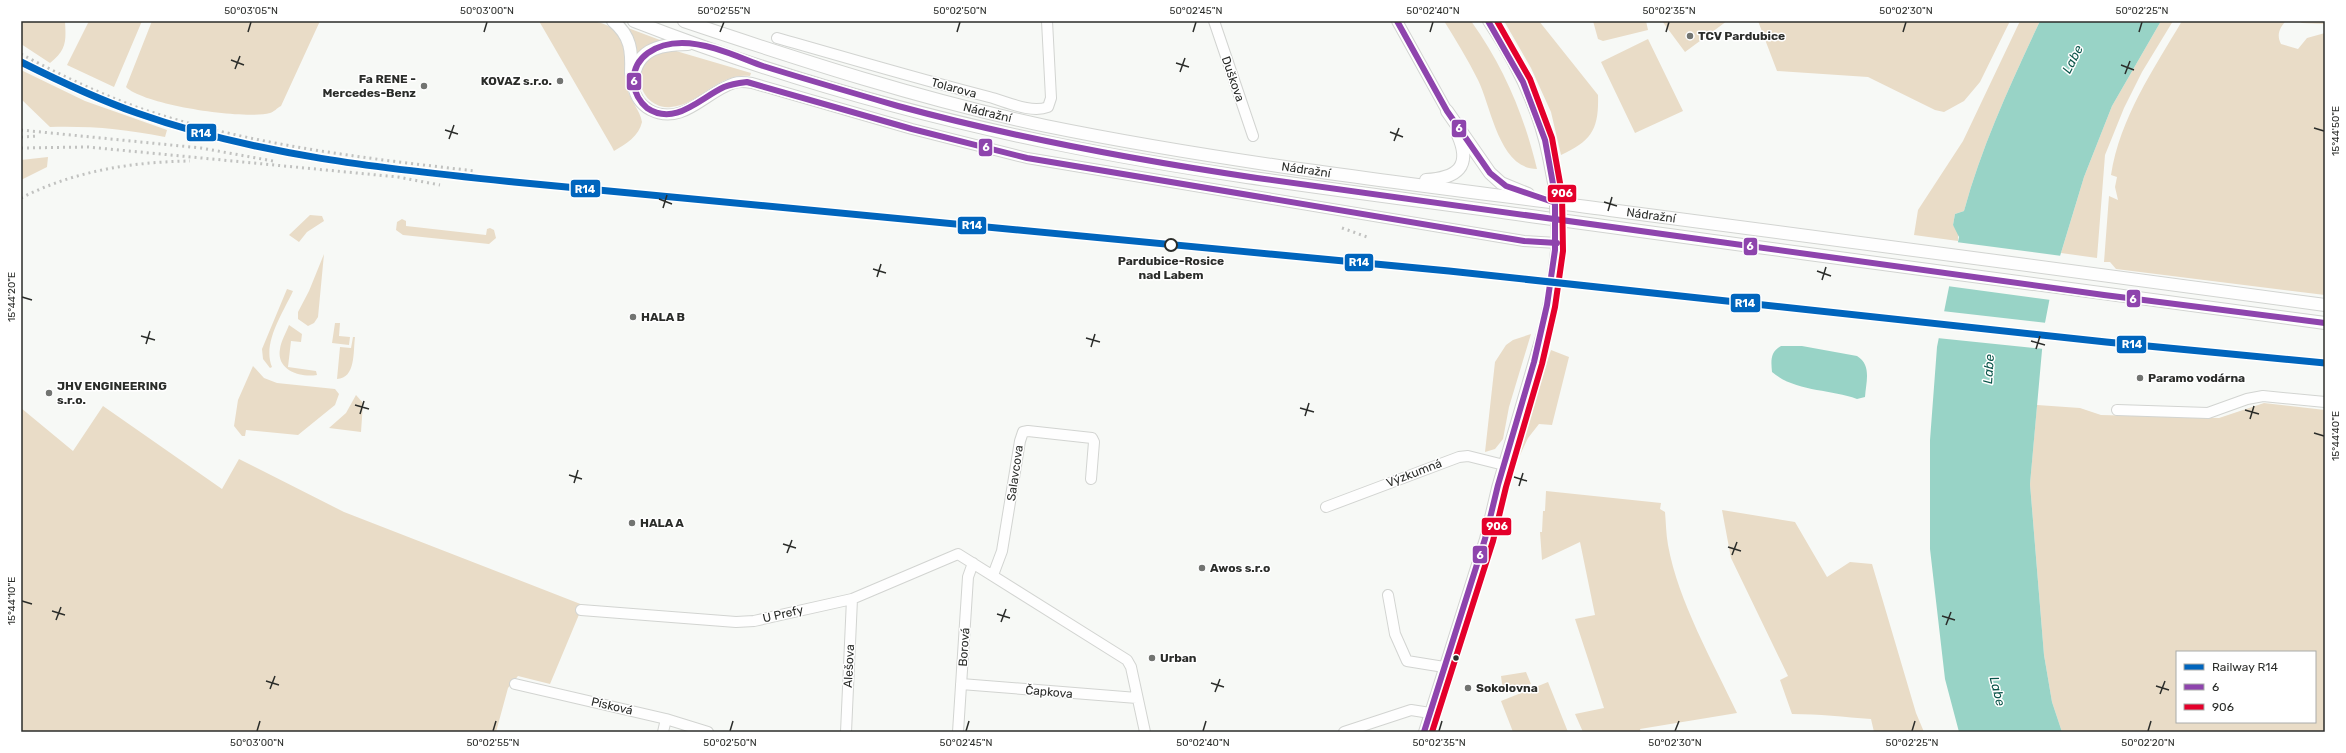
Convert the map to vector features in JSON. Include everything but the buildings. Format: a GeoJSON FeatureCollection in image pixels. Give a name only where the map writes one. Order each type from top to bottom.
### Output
{"type":"FeatureCollection","features":[{"type":"Feature","properties":{"kind":"main road"},"geometry":{"type":"LineString","coordinates":[[613,21],[625,33],[630,43],[633,86]]}},
{"type":"Feature","properties":{"kind":"main road","name":"Nádražní"},"geometry":{"type":"LineString","coordinates":[[634,21],[776,70],[960,122],[1060,145],[1119,156],[1258,178],[1893,266],[2325,323]]}},
{"type":"Feature","properties":{"kind":"main road","name":"Nádražní"},"geometry":{"type":"LineString","coordinates":[[684,21],[816,65],[918,94],[1046,126],[1144,143],[1550,202],[2325,306]]}},
{"type":"Feature","properties":{"kind":"main road"},"geometry":{"type":"LineString","coordinates":[[633,86],[638,64],[650,51],[667,44],[697,44]]}},
{"type":"Feature","properties":{"kind":"main road"},"geometry":{"type":"LineString","coordinates":[[1402,181],[1446,178],[1461,166],[1464,160],[1463,146],[1447,110]]}},
{"type":"Feature","properties":{"kind":"main road"},"geometry":{"type":"LineString","coordinates":[[1447,110],[1496,179],[1506,186],[1550,202]]}},
{"type":"Feature","properties":{"kind":"street","name":"Tolarova"},"geometry":{"type":"LineString","coordinates":[[777,38],[952,88],[1020,105],[1042,108],[1048,107],[1051,98],[1047,21]]}},
{"type":"Feature","properties":{"kind":"street","name":"Duškova"},"geometry":{"type":"LineString","coordinates":[[1214,21],[1253,136]]}},
{"type":"Feature","properties":{"kind":"street"},"geometry":{"type":"LineString","coordinates":[[1397,21],[1447,110]]}},
{"type":"Feature","properties":{"kind":"street"},"geometry":{"type":"LineString","coordinates":[[1424,732],[1485,539],[1549,305],[1557,243],[1554,188],[1540,123],[1528,92],[1509,54],[1488,21]]}},
{"type":"Feature","properties":{"kind":"street"},"geometry":{"type":"LineString","coordinates":[[633,86],[636,96],[647,108],[660,114],[671,115],[686,111],[732,83],[752,83],[912,129],[1027,158],[1524,241],[1557,243]]}},
{"type":"Feature","properties":{"kind":"street"},"geometry":{"type":"LineString","coordinates":[[2117,410],[2208,413],[2247,399],[2263,396],[2325,402]]}},
{"type":"Feature","properties":{"kind":"street","name":"Salavcova"},"geometry":{"type":"LineString","coordinates":[[993,575],[1002,551],[1020,441],[1023,432],[1028,431],[1092,438],[1094,442],[1091,479]]}},
{"type":"Feature","properties":{"kind":"street","name":"Výzkumná"},"geometry":{"type":"LineString","coordinates":[[1326,507],[1459,457],[1468,456],[1504,465]]}},
{"type":"Feature","properties":{"kind":"street","name":"U Prefy"},"geometry":{"type":"LineString","coordinates":[[581,610],[741,622],[852,599],[958,554],[973,563]]}},
{"type":"Feature","properties":{"kind":"street"},"geometry":{"type":"LineString","coordinates":[[973,563],[1124,657],[1131,667],[1144,732]]}},
{"type":"Feature","properties":{"kind":"street","name":"Borová"},"geometry":{"type":"LineString","coordinates":[[958,732],[968,577],[973,563]]}},
{"type":"Feature","properties":{"kind":"street"},"geometry":{"type":"LineString","coordinates":[[1388,595],[1395,634],[1407,661],[1444,668]]}},
{"type":"Feature","properties":{"kind":"street","name":"Alešova"},"geometry":{"type":"LineString","coordinates":[[846,732],[852,599]]}},
{"type":"Feature","properties":{"kind":"street","name":"Písková"},"geometry":{"type":"LineString","coordinates":[[515,684],[666,719],[708,732]]}},
{"type":"Feature","properties":{"kind":"street","name":"Čapkova"},"geometry":{"type":"LineString","coordinates":[[961,684],[1137,698]]}},
{"type":"Feature","properties":{"kind":"street"},"geometry":{"type":"LineString","coordinates":[[1344,732],[1411,710],[1430,713]]}},
{"type":"Feature","properties":{"kind":"street"},"geometry":{"type":"LineString","coordinates":[[663,732],[666,719]]}},
{"type":"Feature","properties":{"kind":"shaded area"},"geometry":{"type":"Polygon","coordinates":[[[578,20],[602,23],[613,29],[621,37],[628,49],[629,57],[626,83],[630,97],[642,122],[635,135],[614,151],[539,21],[578,20]]]}},
{"type":"Feature","properties":{"kind":"shaded area"},"geometry":{"type":"Polygon","coordinates":[[[21,21],[65,21],[64,44],[60,53],[50,63],[21,44],[21,21]]]}},
{"type":"Feature","properties":{"kind":"shaded area"},"geometry":{"type":"Polygon","coordinates":[[[89,21],[142,21],[114,87],[67,65],[89,21]]]}},
{"type":"Feature","properties":{"kind":"shaded area"},"geometry":{"type":"Polygon","coordinates":[[[152,21],[320,21],[281,106],[271,112],[257,115],[218,113],[173,105],[136,94],[126,87],[152,21]]]}},
{"type":"Feature","properties":{"kind":"shaded area"},"geometry":{"type":"Polygon","coordinates":[[[1444,21],[1471,21],[1483,38],[1512,92],[1526,130],[1537,169],[1524,166],[1514,159],[1505,148],[1492,120],[1478,80],[1444,21]]]}},
{"type":"Feature","properties":{"kind":"shaded area"},"geometry":{"type":"Polygon","coordinates":[[[1504,21],[1539,21],[1598,95],[1597,117],[1592,132],[1587,139],[1572,150],[1561,155],[1551,112],[1531,68],[1504,21]]]}},
{"type":"Feature","properties":{"kind":"shaded area"},"geometry":{"type":"Polygon","coordinates":[[[1593,21],[1646,21],[1648,30],[1603,41],[1598,39],[1593,21]]]}},
{"type":"Feature","properties":{"kind":"shaded area","name":"TCV Pardubice"},"geometry":{"type":"Polygon","coordinates":[[[1662,21],[1727,21],[1685,52],[1662,21]]]}},
{"type":"Feature","properties":{"kind":"shaded area"},"geometry":{"type":"Polygon","coordinates":[[[1758,21],[2010,21],[1980,82],[1964,101],[1944,112],[1935,110],[1868,77],[1777,71],[1758,21]]]}},
{"type":"Feature","properties":{"kind":"shaded area"},"geometry":{"type":"Polygon","coordinates":[[[2020,21],[2040,21],[1988,138],[1964,211],[1955,214],[1953,225],[1958,232],[1958,241],[1914,235],[1918,210],[1963,141],[2020,21]]]}},
{"type":"Feature","properties":{"kind":"shaded area"},"geometry":{"type":"Polygon","coordinates":[[[2161,21],[2173,21],[2142,72],[2124,108],[2105,155],[2097,258],[2061,253],[2084,177],[2112,106],[2161,21]]]}},
{"type":"Feature","properties":{"kind":"shaded area"},"geometry":{"type":"Polygon","coordinates":[[[2182,21],[2286,21],[2279,31],[2281,44],[2298,49],[2307,38],[2325,33],[2325,295],[2116,269],[2110,262],[2104,262],[2109,196],[2118,200],[2115,187],[2117,177],[2111,175],[2115,154],[2139,95],[2182,21]]]}},
{"type":"Feature","properties":{"kind":"shaded area"},"geometry":{"type":"Polygon","coordinates":[[[2299,21],[2325,21],[2325,24],[2302,23],[2299,21]]]}},
{"type":"Feature","properties":{"kind":"shaded area"},"geometry":{"type":"Polygon","coordinates":[[[628,28],[660,40],[660,41],[636,57],[628,28]]]}},
{"type":"Feature","properties":{"kind":"shaded area"},"geometry":{"type":"Polygon","coordinates":[[[1648,39],[1683,111],[1635,133],[1601,62],[1648,39]]]}},
{"type":"Feature","properties":{"kind":"shaded area"},"geometry":{"type":"Polygon","coordinates":[[[669,50],[751,73],[750,76],[739,76],[719,83],[682,105],[671,107],[662,106],[647,98],[640,82],[641,74],[643,65],[649,58],[669,50]]]}},
{"type":"Feature","properties":{"kind":"shaded area"},"geometry":{"type":"Polygon","coordinates":[[[21,70],[85,101],[167,130],[165,137],[108,129],[50,127],[21,99],[21,70]]]}},
{"type":"Feature","properties":{"kind":"shaded area"},"geometry":{"type":"Polygon","coordinates":[[[48,157],[47,167],[21,180],[21,160],[48,157]]]}},
{"type":"Feature","properties":{"kind":"shaded area"},"geometry":{"type":"Polygon","coordinates":[[[310,215],[322,216],[324,221],[307,232],[299,242],[289,235],[310,215]]]}},
{"type":"Feature","properties":{"kind":"shaded area"},"geometry":{"type":"Polygon","coordinates":[[[402,219],[406,221],[406,226],[486,235],[487,229],[490,228],[494,230],[496,238],[489,244],[403,235],[396,230],[397,222],[402,219]]]}},
{"type":"Feature","properties":{"kind":"shaded area"},"geometry":{"type":"Polygon","coordinates":[[[324,254],[318,317],[314,323],[308,326],[298,319],[298,312],[309,291],[324,254]]]}},
{"type":"Feature","properties":{"kind":"shaded area"},"geometry":{"type":"Polygon","coordinates":[[[287,289],[293,291],[279,318],[272,338],[270,358],[272,367],[270,368],[263,359],[262,349],[287,289]]]}},
{"type":"Feature","properties":{"kind":"shaded area"},"geometry":{"type":"Polygon","coordinates":[[[335,323],[340,323],[339,336],[350,337],[349,345],[332,343],[335,323]]]}},
{"type":"Feature","properties":{"kind":"shaded area"},"geometry":{"type":"Polygon","coordinates":[[[289,325],[302,334],[301,342],[291,341],[288,367],[316,371],[317,375],[310,376],[297,374],[285,367],[282,362],[280,349],[282,340],[289,325]]]}},
{"type":"Feature","properties":{"kind":"shaded area"},"geometry":{"type":"Polygon","coordinates":[[[1531,334],[1509,407],[1503,439],[1495,449],[1485,452],[1495,362],[1506,345],[1513,340],[1531,334]]]}},
{"type":"Feature","properties":{"kind":"shaded area"},"geometry":{"type":"Polygon","coordinates":[[[353,337],[355,337],[351,369],[343,378],[337,379],[340,347],[351,348],[353,337]]]}},
{"type":"Feature","properties":{"kind":"shaded area"},"geometry":{"type":"Polygon","coordinates":[[[1551,350],[1569,357],[1552,425],[1539,424],[1528,438],[1520,455],[1517,452],[1551,350]]]}},
{"type":"Feature","properties":{"kind":"shaded area"},"geometry":{"type":"Polygon","coordinates":[[[253,366],[264,378],[277,383],[335,389],[339,394],[335,405],[298,435],[246,430],[245,436],[242,436],[234,426],[238,400],[253,366]]]}},
{"type":"Feature","properties":{"kind":"shaded area"},"geometry":{"type":"Polygon","coordinates":[[[356,395],[363,403],[361,432],[329,428],[346,413],[356,395]]]}},
{"type":"Feature","properties":{"kind":"shaded area"},"geometry":{"type":"Polygon","coordinates":[[[2264,403],[2325,410],[2325,732],[2062,732],[2052,702],[2044,655],[2030,484],[2037,405],[2080,408],[2101,415],[2219,418],[2264,403]]]}},
{"type":"Feature","properties":{"kind":"shaded area"},"geometry":{"type":"Polygon","coordinates":[[[103,406],[222,489],[239,459],[344,512],[583,605],[550,684],[518,676],[508,688],[496,732],[21,732],[21,408],[73,451],[103,406]]]}},
{"type":"Feature","properties":{"kind":"shaded area"},"geometry":{"type":"Polygon","coordinates":[[[1546,491],[1661,503],[1660,509],[1665,512],[1668,545],[1680,588],[1697,631],[1737,713],[1640,729],[1641,732],[1583,732],[1575,714],[1604,708],[1575,619],[1595,615],[1580,542],[1542,560],[1540,532],[1542,532],[1546,491]]]}},
{"type":"Feature","properties":{"kind":"shaded area"},"geometry":{"type":"Polygon","coordinates":[[[1722,510],[1795,522],[1827,577],[1850,562],[1872,564],[1916,713],[1924,732],[1874,732],[1871,719],[1792,714],[1780,680],[1788,676],[1731,558],[1722,510]]]}},
{"type":"Feature","properties":{"kind":"shaded area"},"geometry":{"type":"Polygon","coordinates":[[[1526,672],[1531,684],[1503,692],[1501,676],[1526,672]]]}},
{"type":"Feature","properties":{"kind":"shaded area"},"geometry":{"type":"Polygon","coordinates":[[[1548,682],[1568,732],[1513,732],[1501,701],[1548,682]]]}},
{"type":"Feature","properties":{"kind":"water","name":"Labe"},"geometry":{"type":"Polygon","coordinates":[[[2040,21],[2161,21],[2112,106],[2084,177],[2054,276],[2044,328],[2030,484],[2044,655],[2052,702],[2062,732],[1959,732],[1945,679],[1930,549],[1930,440],[1937,347],[1959,237],[1953,225],[1955,214],[1964,211],[1988,138],[2040,21]]]}},
{"type":"Feature","properties":{"kind":"water"},"geometry":{"type":"Polygon","coordinates":[[[1781,346],[1802,346],[1857,356],[1865,364],[1867,374],[1865,397],[1857,399],[1802,387],[1781,378],[1772,372],[1771,364],[1773,354],[1777,348],[1781,346]]]}},
{"type":"Feature","properties":{"kind":"pier"},"geometry":{"type":"Polygon","coordinates":[[[1956,242],[2062,256],[2051,300],[1947,286],[1956,242]]]}},
{"type":"Feature","properties":{"kind":"pier"},"geometry":{"type":"Polygon","coordinates":[[[1942,311],[2047,323],[2044,349],[1937,338],[1942,311]]]}},
{"type":"Feature","properties":{"kind":"railway"},"geometry":{"type":"LineString","coordinates":[[21,54],[80,84],[126,103],[182,121],[223,132],[307,149],[475,171]]}},
{"type":"Feature","properties":{"kind":"railway"},"geometry":{"type":"LineString","coordinates":[[21,130],[201,148],[273,161]]}},
{"type":"Feature","properties":{"kind":"railway"},"geometry":{"type":"LineString","coordinates":[[21,137],[39,136]]}},
{"type":"Feature","properties":{"kind":"railway"},"geometry":{"type":"LineString","coordinates":[[21,148],[88,147],[398,177],[440,185]]}},
{"type":"Feature","properties":{"kind":"railway"},"geometry":{"type":"LineString","coordinates":[[21,198],[61,181],[103,170],[146,163],[190,161]]}},
{"type":"Feature","properties":{"kind":"railway"},"geometry":{"type":"LineString","coordinates":[[1342,228],[1370,238]]}},
{"type":"Feature","properties":{"kind":"railway"},"geometry":{"type":"LineString","coordinates":[[2245,355],[2325,365]]}},
{"type":"Feature","properties":{"kind":"rail line","name":"R14"},"geometry":{"type":"LineString","coordinates":[[21,62],[107,102],[183,128],[276,150],[371,166],[514,182],[1449,271],[2106,342],[2325,363]]}},
{"type":"Feature","properties":{"kind":"transit line","name":"6"},"geometry":{"type":"LineString","coordinates":[[1397,21],[1447,111],[1490,173],[1506,186],[1553,202]]}},
{"type":"Feature","properties":{"kind":"transit line","name":"6"},"geometry":{"type":"LineString","coordinates":[[1424,732],[1485,539],[1498,485],[1534,362],[1547,305],[1555,250],[1555,195],[1545,140],[1523,82],[1488,21]]}},
{"type":"Feature","properties":{"kind":"transit line","name":"906"},"geometry":{"type":"LineString","coordinates":[[1432,732],[1493,541],[1506,487],[1542,364],[1555,307],[1563,251],[1562,194],[1552,138],[1530,79],[1497,21]]}},
{"type":"Feature","properties":{"kind":"transit line","name":"6"},"geometry":{"type":"LineString","coordinates":[[1557,243],[1524,241],[1027,158],[912,129],[747,82],[732,84],[724,87],[687,109],[677,113],[657,113],[647,108],[638,98],[635,91],[634,74],[637,66],[648,53],[664,45],[682,43],[703,45],[763,66],[942,118],[1032,138],[1166,164],[1257,178],[2104,295],[2325,323]]}},
{"type":"Feature","properties":{"kind":"place","name":"TCV Pardubice"},"geometry":{"type":"Point","coordinates":[1690,36]}},
{"type":"Feature","properties":{"kind":"place","name":"KOVAZ s.r.o."},"geometry":{"type":"Point","coordinates":[560,81]}},
{"type":"Feature","properties":{"kind":"place","name":"Fa RENE - Mercedes-Benz"},"geometry":{"type":"Point","coordinates":[424,86]}},
{"type":"Feature","properties":{"kind":"place","name":"Pardubice-Rosice nad Labem"},"geometry":{"type":"Point","coordinates":[1171,245]}},
{"type":"Feature","properties":{"kind":"place","name":"HALA B"},"geometry":{"type":"Point","coordinates":[633,317]}},
{"type":"Feature","properties":{"kind":"place","name":"Paramo vodárna"},"geometry":{"type":"Point","coordinates":[2140,378]}},
{"type":"Feature","properties":{"kind":"place","name":"JHV ENGINEERING s.r.o."},"geometry":{"type":"Point","coordinates":[49,393]}},
{"type":"Feature","properties":{"kind":"place","name":"HALA A"},"geometry":{"type":"Point","coordinates":[632,523]}},
{"type":"Feature","properties":{"kind":"place","name":"Awos s.r.o"},"geometry":{"type":"Point","coordinates":[1202,568]}},
{"type":"Feature","properties":{"kind":"place","name":"Urban"},"geometry":{"type":"Point","coordinates":[1152,658]}},
{"type":"Feature","properties":{"kind":"place","name":"Sokolovna"},"geometry":{"type":"Point","coordinates":[1468,688]}}]}
